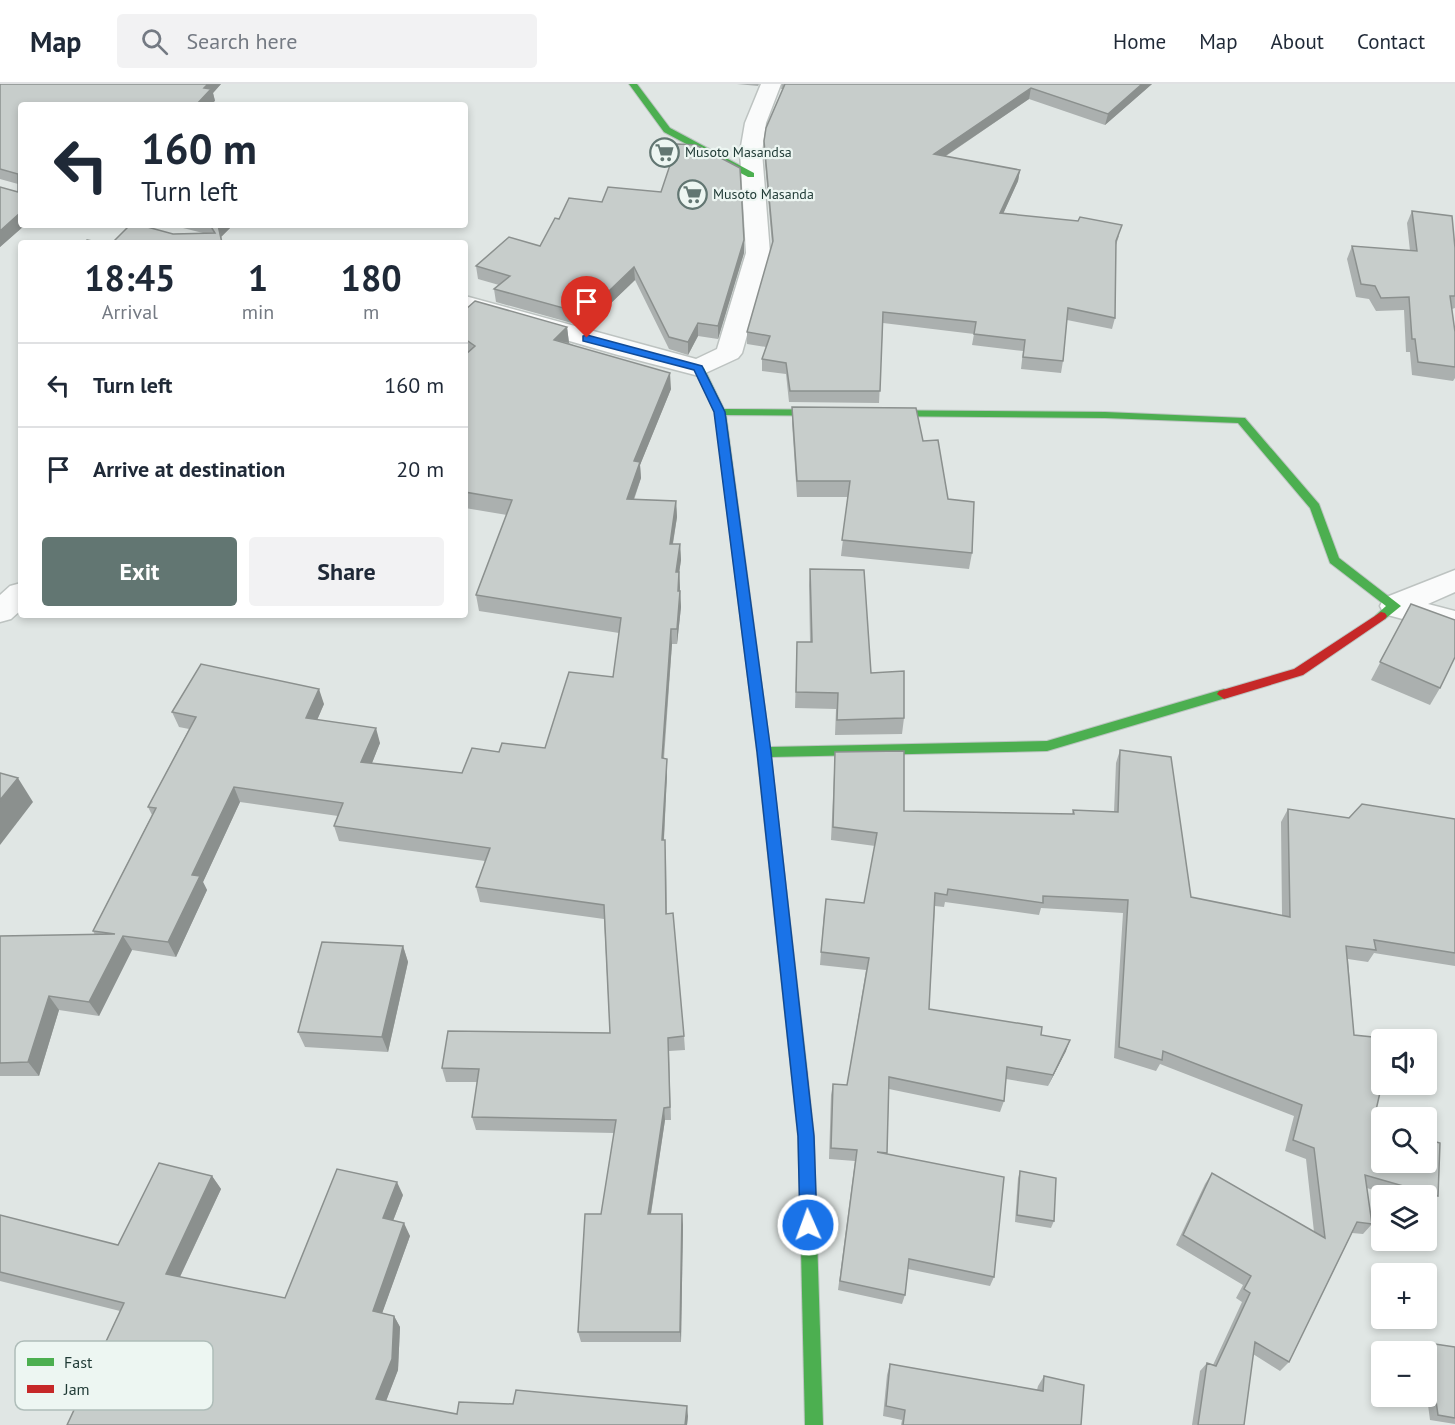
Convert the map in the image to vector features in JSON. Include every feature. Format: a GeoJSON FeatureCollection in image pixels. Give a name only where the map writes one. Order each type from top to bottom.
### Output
{"type":"FeatureCollection","features":[{"type":"Feature","properties":{"kind":"street"},"geometry":{"type":"LineString","coordinates":[[633,84],[667,130],[751,175]]}},
{"type":"Feature","properties":{"kind":"street"},"geometry":{"type":"LineString","coordinates":[[468,304],[627,350],[699,368],[729,353],[758,253],[759,239],[751,175],[752,136],[771,84]]}},
{"type":"Feature","properties":{"kind":"street"},"geometry":{"type":"LineString","coordinates":[[699,368],[720,412],[764,752],[806,1136],[814,1425]]}},
{"type":"Feature","properties":{"kind":"street"},"geometry":{"type":"LineString","coordinates":[[720,412],[1105,415],[1241,420],[1316,507],[1334,560],[1395,606],[1455,622]]}},
{"type":"Feature","properties":{"kind":"street"},"geometry":{"type":"LineString","coordinates":[[764,752],[1047,746],[1298,672],[1395,606],[1455,580]]}},
{"type":"Feature","properties":{"kind":"street"},"geometry":{"type":"LineString","coordinates":[[0,611],[18,596]]}},
{"type":"Feature","properties":{"kind":"building"},"geometry":{"type":"Polygon","coordinates":[[[0,84],[208,84],[204,88],[211,89],[199,102],[18,102],[18,174],[0,169],[0,84]]]}},
{"type":"Feature","properties":{"kind":"building"},"geometry":{"type":"Polygon","coordinates":[[[785,84],[1142,84],[1108,114],[1031,88],[934,154],[1020,170],[1000,213],[1078,221],[1080,217],[1122,225],[1116,241],[1115,318],[1068,308],[1063,361],[1023,357],[1025,340],[974,334],[976,322],[883,312],[880,391],[790,391],[786,363],[762,359],[770,336],[747,332],[773,241],[764,141],[766,128],[785,84]]]}},
{"type":"Feature","properties":{"kind":"building"},"geometry":{"type":"Polygon","coordinates":[[[677,144],[696,145],[740,168],[744,240],[718,326],[698,323],[688,342],[669,337],[634,267],[585,314],[494,289],[510,276],[476,266],[509,237],[540,246],[555,218],[559,219],[569,198],[602,202],[608,187],[661,192],[677,144]]]}},
{"type":"Feature","properties":{"kind":"building"},"geometry":{"type":"Polygon","coordinates":[[[0,187],[18,192],[18,215],[0,231],[0,187]]]}},
{"type":"Feature","properties":{"kind":"building"},"geometry":{"type":"Polygon","coordinates":[[[1412,211],[1452,216],[1455,296],[1450,296],[1455,332],[1455,367],[1418,362],[1415,339],[1412,339],[1409,297],[1381,298],[1375,286],[1361,284],[1352,246],[1417,251],[1412,211]]]}},
{"type":"Feature","properties":{"kind":"building"},"geometry":{"type":"Polygon","coordinates":[[[127,228],[151,228],[173,234],[215,233],[212,228],[219,228],[221,240],[115,240],[127,228]]]}},
{"type":"Feature","properties":{"kind":"building"},"geometry":{"type":"Polygon","coordinates":[[[475,301],[567,327],[554,340],[670,373],[634,461],[640,462],[627,499],[676,501],[670,544],[680,544],[676,572],[679,572],[678,591],[680,591],[677,629],[671,629],[662,758],[667,759],[662,840],[665,840],[666,914],[673,913],[684,1036],[668,1038],[670,1107],[664,1108],[648,1214],[682,1214],[680,1332],[578,1332],[585,1214],[601,1214],[616,1120],[472,1117],[479,1069],[442,1068],[448,1031],[610,1033],[604,905],[476,887],[490,848],[334,826],[343,803],[234,787],[192,875],[200,876],[168,942],[123,936],[89,1002],[49,996],[28,1062],[0,1063],[0,936],[115,934],[93,931],[156,808],[148,807],[196,717],[172,712],[201,664],[319,689],[306,718],[376,728],[361,762],[462,773],[472,748],[499,752],[502,743],[545,748],[569,672],[613,677],[621,618],[476,595],[512,500],[468,493],[468,352],[475,346],[468,341],[468,307],[475,301]]]}},
{"type":"Feature","properties":{"kind":"building"},"geometry":{"type":"Polygon","coordinates":[[[792,407],[916,408],[923,441],[938,440],[948,499],[974,502],[972,553],[842,540],[850,481],[797,481],[792,407]]]}},
{"type":"Feature","properties":{"kind":"building"},"geometry":{"type":"Polygon","coordinates":[[[810,569],[864,570],[871,673],[904,671],[904,718],[837,720],[838,693],[796,692],[797,642],[812,642],[810,569]]]}},
{"type":"Feature","properties":{"kind":"building"},"geometry":{"type":"Polygon","coordinates":[[[1411,604],[1455,620],[1455,657],[1440,688],[1380,662],[1411,604]]]}},
{"type":"Feature","properties":{"kind":"building"},"geometry":{"type":"Polygon","coordinates":[[[1120,750],[1171,757],[1191,897],[1290,917],[1288,809],[1349,818],[1362,804],[1455,819],[1455,953],[1374,940],[1376,950],[1346,946],[1354,1035],[1371,1037],[1371,1095],[1379,1095],[1377,1107],[1371,1107],[1371,1173],[1437,1173],[1437,1142],[1440,1143],[1438,1196],[1437,1185],[1400,1185],[1365,1175],[1371,1224],[1357,1222],[1289,1362],[1255,1342],[1244,1425],[1198,1425],[1207,1363],[1216,1366],[1250,1293],[1244,1289],[1251,1276],[1183,1235],[1212,1173],[1325,1238],[1314,1148],[1293,1140],[1302,1105],[1163,1051],[1162,1060],[1119,1047],[1128,900],[1043,896],[1043,903],[948,889],[947,895],[935,893],[929,1009],[1042,1027],[1041,1035],[1070,1040],[1053,1075],[1007,1067],[1004,1101],[889,1077],[887,1153],[877,1152],[1004,1177],[994,1277],[909,1259],[905,1295],[840,1281],[857,1150],[831,1148],[833,1084],[847,1085],[869,958],[821,952],[826,899],[864,903],[877,833],[833,827],[835,752],[904,751],[904,811],[1074,814],[1073,810],[1118,812],[1120,750]]]}},
{"type":"Feature","properties":{"kind":"building"},"geometry":{"type":"Polygon","coordinates":[[[0,773],[18,778],[0,800],[0,773]]]}},
{"type":"Feature","properties":{"kind":"building"},"geometry":{"type":"Polygon","coordinates":[[[322,942],[403,946],[382,1037],[298,1032],[322,942]]]}},
{"type":"Feature","properties":{"kind":"building"},"geometry":{"type":"Polygon","coordinates":[[[159,1163],[212,1176],[166,1274],[285,1298],[337,1169],[397,1182],[383,1218],[404,1223],[373,1311],[394,1316],[392,1359],[376,1399],[457,1414],[459,1402],[513,1404],[516,1390],[687,1406],[685,1425],[67,1425],[74,1410],[213,1410],[213,1341],[106,1341],[124,1303],[0,1272],[0,1215],[118,1245],[159,1163]]]}},
{"type":"Feature","properties":{"kind":"building"},"geometry":{"type":"Polygon","coordinates":[[[1020,1171],[1056,1178],[1054,1221],[1017,1215],[1020,1171]]]}},
{"type":"Feature","properties":{"kind":"building"},"geometry":{"type":"Polygon","coordinates":[[[1437,1344],[1455,1347],[1455,1418],[1438,1415],[1437,1344]]]}},
{"type":"Feature","properties":{"kind":"building"},"geometry":{"type":"Polygon","coordinates":[[[890,1364],[1043,1391],[1044,1376],[1084,1385],[1081,1425],[903,1425],[905,1410],[886,1406],[890,1364]]]}},
{"type":"Feature","properties":{"kind":"traffic: fast"},"geometry":{"type":"LineString","coordinates":[[633,84],[667,130],[751,175]]}},
{"type":"Feature","properties":{"kind":"traffic: fast"},"geometry":{"type":"LineString","coordinates":[[699,368],[720,412],[764,752],[799,1070]]}},
{"type":"Feature","properties":{"kind":"traffic: fast"},"geometry":{"type":"LineString","coordinates":[[720,412],[1105,415],[1241,420],[1315,507],[1334,560],[1395,606],[1381,616]]}},
{"type":"Feature","properties":{"kind":"traffic: fast"},"geometry":{"type":"LineString","coordinates":[[764,752],[1047,746],[1224,694]]}},
{"type":"Feature","properties":{"kind":"traffic: fast"},"geometry":{"type":"LineString","coordinates":[[808,1205],[814,1425]]}},
{"type":"Feature","properties":{"kind":"traffic: jam"},"geometry":{"type":"LineString","coordinates":[[1224,694],[1298,672],[1381,616]]}},
{"type":"Feature","properties":{"kind":"traffic: jam"},"geometry":{"type":"LineString","coordinates":[[799,1070],[806,1136],[808,1205]]}},
{"type":"Feature","properties":{"kind":"place","name":"Musoto Masandsa"},"geometry":{"type":"Point","coordinates":[664,152]}},
{"type":"Feature","properties":{"kind":"place","name":"Musoto Masanda"},"geometry":{"type":"Point","coordinates":[692,194]}},
{"type":"Feature","properties":{"kind":"route"},"geometry":{"type":"LineString","coordinates":[[587,338],[699,368],[720,412],[764,752],[806,1136],[808,1225]]}}]}
